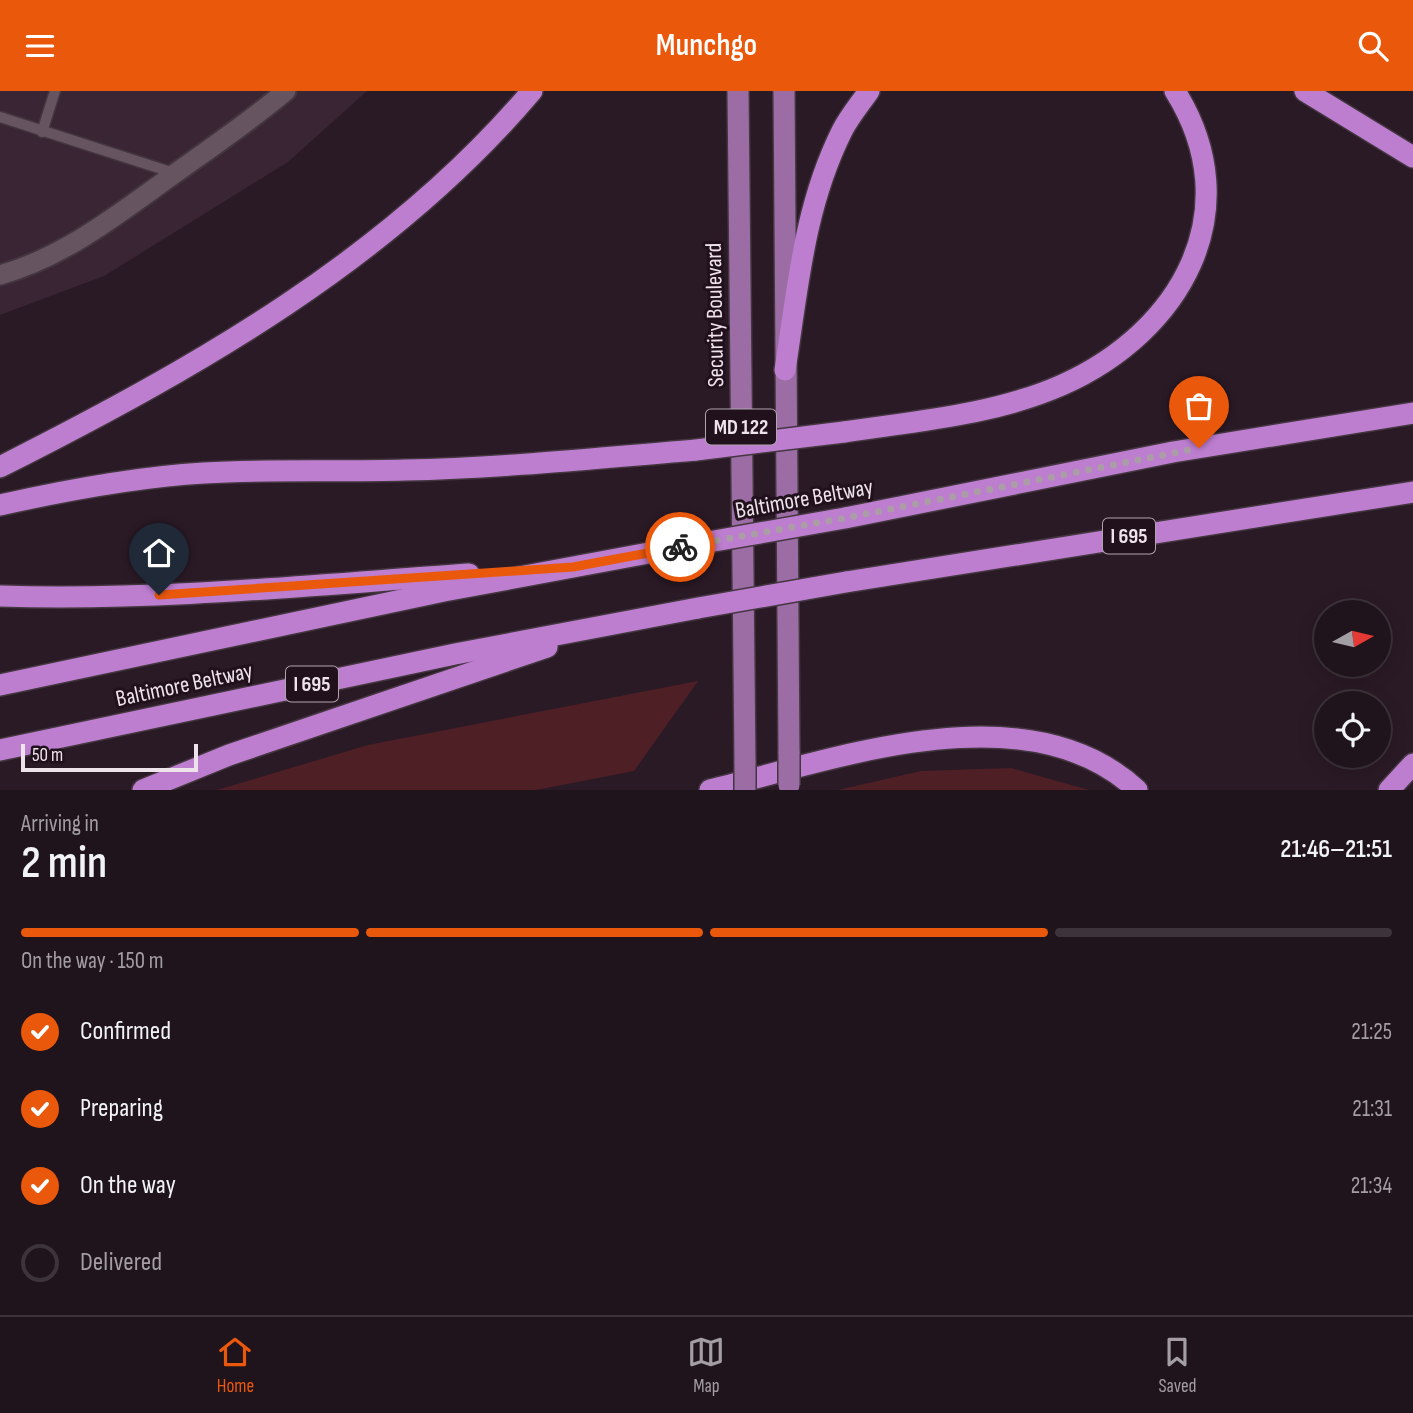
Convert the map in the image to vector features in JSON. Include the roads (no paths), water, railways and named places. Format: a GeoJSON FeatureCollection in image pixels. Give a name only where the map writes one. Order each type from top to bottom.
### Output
{"type":"FeatureCollection","features":[{"type":"Feature","properties":{"kind":"highway"},"geometry":{"type":"LineString","coordinates":[[0,467],[168,379],[258,324],[392,228],[478,150],[532,91]]}},
{"type":"Feature","properties":{"kind":"highway"},"geometry":{"type":"LineString","coordinates":[[785,370],[806,232],[821,177],[843,129],[869,91]]}},
{"type":"Feature","properties":{"kind":"highway"},"geometry":{"type":"LineString","coordinates":[[0,505],[54,492],[132,479],[203,473],[419,470],[696,450],[971,413],[1017,401],[1062,385],[1127,344],[1157,318],[1193,263],[1203,229],[1206,200],[1203,163],[1196,134],[1175,91]]}},
{"type":"Feature","properties":{"kind":"highway"},"geometry":{"type":"LineString","coordinates":[[1305,91],[1413,157]]}},
{"type":"Feature","properties":{"kind":"highway","name":"Baltimore Beltway"},"geometry":{"type":"LineString","coordinates":[[0,685],[444,591],[845,518],[1173,452],[1413,413]]}},
{"type":"Feature","properties":{"kind":"highway","name":"Baltimore Beltway"},"geometry":{"type":"LineString","coordinates":[[0,750],[455,653],[624,621],[846,582],[1413,492]]}},
{"type":"Feature","properties":{"kind":"highway"},"geometry":{"type":"LineString","coordinates":[[0,596],[133,597],[573,567]]}},
{"type":"Feature","properties":{"kind":"highway"},"geometry":{"type":"LineString","coordinates":[[143,790],[229,755],[624,621]]}},
{"type":"Feature","properties":{"kind":"highway"},"geometry":{"type":"LineString","coordinates":[[709,790],[875,749],[930,739],[972,737],[1041,743],[1090,757],[1137,790]]}},
{"type":"Feature","properties":{"kind":"highway"},"geometry":{"type":"LineString","coordinates":[[1389,790],[1413,764]]}},
{"type":"Feature","properties":{"kind":"main road","name":"Security Boulevard"},"geometry":{"type":"LineString","coordinates":[[738,91],[744,790]]}},
{"type":"Feature","properties":{"kind":"main road","name":"MD 122"},"geometry":{"type":"LineString","coordinates":[[784,91],[789,788]]}},
{"type":"Feature","properties":{"kind":"street"},"geometry":{"type":"LineString","coordinates":[[0,275],[47,257],[80,239],[257,115],[286,91]]}},
{"type":"Feature","properties":{"kind":"lane"},"geometry":{"type":"LineString","coordinates":[[42,132],[55,91]]}},
{"type":"Feature","properties":{"kind":"lane"},"geometry":{"type":"LineString","coordinates":[[0,117],[174,174]]}}]}
